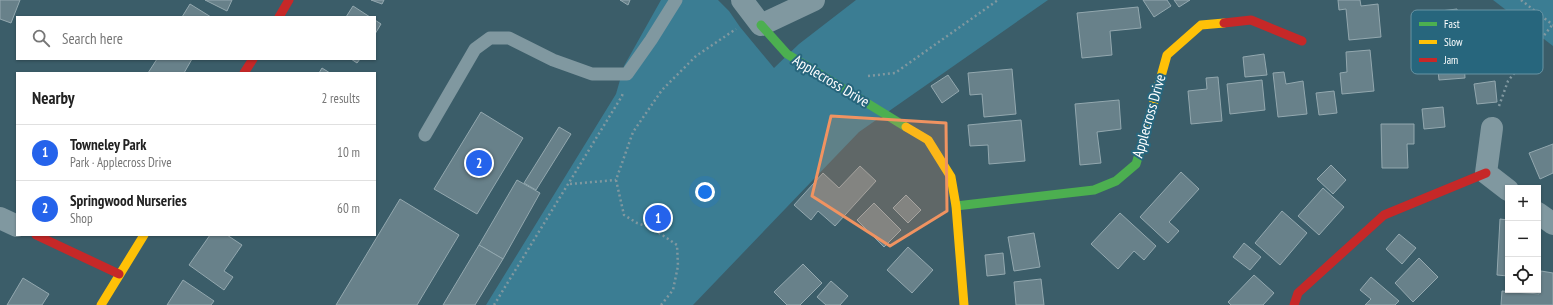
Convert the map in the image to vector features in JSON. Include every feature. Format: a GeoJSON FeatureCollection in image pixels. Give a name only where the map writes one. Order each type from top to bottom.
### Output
{"type":"FeatureCollection","features":[{"type":"Feature","properties":{"kind":"street"},"geometry":{"type":"LineString","coordinates":[[280,16],[289,0]]}},
{"type":"Feature","properties":{"kind":"street"},"geometry":{"type":"LineString","coordinates":[[752,13],[814,0]]}},
{"type":"Feature","properties":{"kind":"street","name":"Applecross Drive"},"geometry":{"type":"LineString","coordinates":[[752,13],[787,54],[928,140],[951,178],[956,206],[964,305]]}},
{"type":"Feature","properties":{"kind":"street","name":"Applecross Drive"},"geometry":{"type":"LineString","coordinates":[[956,206],[1094,190],[1116,181],[1136,164],[1167,55],[1201,25],[1251,20],[1302,41]]}},
{"type":"Feature","properties":{"kind":"street"},"geometry":{"type":"LineString","coordinates":[[245,72],[252,60]]}},
{"type":"Feature","properties":{"kind":"street"},"geometry":{"type":"LineString","coordinates":[[1486,173],[1492,128]]}},
{"type":"Feature","properties":{"kind":"street"},"geometry":{"type":"LineString","coordinates":[[1486,173],[1505,188]]}},
{"type":"Feature","properties":{"kind":"street"},"geometry":{"type":"LineString","coordinates":[[1294,305],[1298,293],[1384,214],[1486,173]]}},
{"type":"Feature","properties":{"kind":"street"},"geometry":{"type":"LineString","coordinates":[[1541,214],[1553,224]]}},
{"type":"Feature","properties":{"kind":"street"},"geometry":{"type":"LineString","coordinates":[[0,218],[16,226]]}},
{"type":"Feature","properties":{"kind":"street"},"geometry":{"type":"LineString","coordinates":[[38,236],[119,274]]}},
{"type":"Feature","properties":{"kind":"street"},"geometry":{"type":"LineString","coordinates":[[101,305],[143,236]]}},
{"type":"Feature","properties":{"kind":"lane"},"geometry":{"type":"LineString","coordinates":[[425,135],[475,49],[490,38],[509,38],[554,60],[592,74],[627,74],[651,40],[676,0]]}},
{"type":"Feature","properties":{"kind":"path"},"geometry":{"type":"LineString","coordinates":[[895,73],[998,0]]}},
{"type":"Feature","properties":{"kind":"path"},"geometry":{"type":"LineString","coordinates":[[1521,0],[1534,10]]}},
{"type":"Feature","properties":{"kind":"path"},"geometry":{"type":"LineString","coordinates":[[661,305],[673,290],[678,266],[677,245],[652,228],[638,223],[624,215],[616,180],[633,132],[662,90],[696,56],[740,27],[752,13]]}},
{"type":"Feature","properties":{"kind":"path"},"geometry":{"type":"LineString","coordinates":[[1543,17],[1553,25],[1543,37]]}},
{"type":"Feature","properties":{"kind":"path"},"geometry":{"type":"LineString","coordinates":[[494,305],[622,96],[627,74]]}},
{"type":"Feature","properties":{"kind":"path"},"geometry":{"type":"LineString","coordinates":[[1492,128],[1508,81],[1514,74]]}},
{"type":"Feature","properties":{"kind":"path"},"geometry":{"type":"LineString","coordinates":[[569,184],[616,180]]}},
{"type":"Feature","properties":{"kind":"highlighted area"},"geometry":{"type":"Polygon","coordinates":[[[831,116],[946,123],[947,211],[890,246],[812,196],[831,116]]]}},
{"type":"Feature","properties":{"kind":"shaded area"},"geometry":{"type":"Polygon","coordinates":[[[661,0],[718,0],[729,11],[740,27],[774,68],[799,44],[856,0],[1048,0],[859,132],[693,305],[486,305],[616,94],[624,66],[661,0]]]}},
{"type":"Feature","properties":{"kind":"shaded area"},"geometry":{"type":"Polygon","coordinates":[[[1493,0],[1553,0],[1553,46],[1543,38],[1543,10],[1506,10],[1493,0]]]}},
{"type":"Feature","properties":{"kind":"building"},"geometry":{"type":"Polygon","coordinates":[[[0,0],[20,0],[11,23],[0,19],[0,0]]]}},
{"type":"Feature","properties":{"kind":"building"},"geometry":{"type":"Polygon","coordinates":[[[205,0],[232,0],[227,11],[205,0]]]}},
{"type":"Feature","properties":{"kind":"building"},"geometry":{"type":"Polygon","coordinates":[[[371,0],[384,0],[382,4],[371,0]]]}},
{"type":"Feature","properties":{"kind":"building"},"geometry":{"type":"Polygon","coordinates":[[[620,0],[630,0],[628,5],[620,0]]]}},
{"type":"Feature","properties":{"kind":"building"},"geometry":{"type":"Polygon","coordinates":[[[1143,0],[1167,0],[1171,6],[1154,17],[1143,0]]]}},
{"type":"Feature","properties":{"kind":"building"},"geometry":{"type":"Polygon","coordinates":[[[1174,0],[1190,0],[1179,7],[1174,0]]]}},
{"type":"Feature","properties":{"kind":"building"},"geometry":{"type":"Polygon","coordinates":[[[1338,0],[1360,0],[1361,6],[1378,4],[1381,37],[1349,40],[1346,9],[1339,10],[1338,0]]]}},
{"type":"Feature","properties":{"kind":"building"},"geometry":{"type":"Polygon","coordinates":[[[190,4],[209,16],[183,16],[190,4]]]}},
{"type":"Feature","properties":{"kind":"building"},"geometry":{"type":"Polygon","coordinates":[[[353,6],[368,16],[347,16],[353,6]]]}},
{"type":"Feature","properties":{"kind":"building"},"geometry":{"type":"Polygon","coordinates":[[[1138,7],[1141,28],[1110,31],[1112,55],[1082,58],[1077,13],[1138,7]]]}},
{"type":"Feature","properties":{"kind":"building"},"geometry":{"type":"Polygon","coordinates":[[[376,21],[381,24],[376,32],[376,21]]]}},
{"type":"Feature","properties":{"kind":"building"},"geometry":{"type":"Polygon","coordinates":[[[1370,50],[1374,91],[1342,94],[1340,73],[1347,72],[1346,52],[1370,50]]]}},
{"type":"Feature","properties":{"kind":"building"},"geometry":{"type":"Polygon","coordinates":[[[1264,54],[1267,75],[1245,77],[1243,57],[1264,54]]]}},
{"type":"Feature","properties":{"kind":"building"},"geometry":{"type":"Polygon","coordinates":[[[156,60],[191,60],[185,72],[149,72],[156,60]]]}},
{"type":"Feature","properties":{"kind":"building"},"geometry":{"type":"Polygon","coordinates":[[[352,60],[359,60],[357,63],[352,60]]]}},
{"type":"Feature","properties":{"kind":"building"},"geometry":{"type":"Polygon","coordinates":[[[322,68],[328,72],[320,72],[322,68]]]}},
{"type":"Feature","properties":{"kind":"building"},"geometry":{"type":"Polygon","coordinates":[[[1012,69],[1016,114],[984,117],[982,94],[970,95],[968,73],[1012,69]]]}},
{"type":"Feature","properties":{"kind":"building"},"geometry":{"type":"Polygon","coordinates":[[[1284,72],[1286,84],[1303,81],[1307,114],[1278,117],[1273,73],[1284,72]]]}},
{"type":"Feature","properties":{"kind":"building"},"geometry":{"type":"Polygon","coordinates":[[[1438,74],[1465,74],[1465,78],[1439,80],[1438,74]]]}},
{"type":"Feature","properties":{"kind":"building"},"geometry":{"type":"Polygon","coordinates":[[[948,75],[959,91],[942,103],[931,86],[948,75]]]}},
{"type":"Feature","properties":{"kind":"building"},"geometry":{"type":"Polygon","coordinates":[[[1218,77],[1222,121],[1191,124],[1188,91],[1207,89],[1206,78],[1218,77]]]}},
{"type":"Feature","properties":{"kind":"building"},"geometry":{"type":"Polygon","coordinates":[[[1262,80],[1265,110],[1230,114],[1227,84],[1262,80]]]}},
{"type":"Feature","properties":{"kind":"building"},"geometry":{"type":"Polygon","coordinates":[[[1495,81],[1497,102],[1477,104],[1474,84],[1495,81]]]}},
{"type":"Feature","properties":{"kind":"building"},"geometry":{"type":"Polygon","coordinates":[[[1334,91],[1337,113],[1319,115],[1316,93],[1334,91]]]}},
{"type":"Feature","properties":{"kind":"building"},"geometry":{"type":"Polygon","coordinates":[[[1119,100],[1121,129],[1097,132],[1101,163],[1080,165],[1075,104],[1119,100]]]}},
{"type":"Feature","properties":{"kind":"building"},"geometry":{"type":"Polygon","coordinates":[[[1443,107],[1445,127],[1424,129],[1422,109],[1443,107]]]}},
{"type":"Feature","properties":{"kind":"building"},"geometry":{"type":"Polygon","coordinates":[[[481,112],[523,138],[477,214],[434,189],[481,112]]]}},
{"type":"Feature","properties":{"kind":"building"},"geometry":{"type":"Polygon","coordinates":[[[1021,120],[1025,161],[989,164],[988,145],[970,146],[968,125],[1021,120]]]}},
{"type":"Feature","properties":{"kind":"building"},"geometry":{"type":"Polygon","coordinates":[[[1381,124],[1414,124],[1414,144],[1407,144],[1408,168],[1382,168],[1381,124]]]}},
{"type":"Feature","properties":{"kind":"building"},"geometry":{"type":"Polygon","coordinates":[[[559,127],[571,134],[536,190],[524,183],[559,127]]]}},
{"type":"Feature","properties":{"kind":"building"},"geometry":{"type":"Polygon","coordinates":[[[1553,144],[1553,173],[1540,179],[1529,153],[1553,144]]]}},
{"type":"Feature","properties":{"kind":"building"},"geometry":{"type":"Polygon","coordinates":[[[1331,165],[1346,180],[1333,194],[1317,179],[1331,165]]]}},
{"type":"Feature","properties":{"kind":"building"},"geometry":{"type":"Polygon","coordinates":[[[860,166],[876,181],[835,226],[818,211],[811,220],[794,205],[823,173],[839,188],[860,166]]]}},
{"type":"Feature","properties":{"kind":"building"},"geometry":{"type":"Polygon","coordinates":[[[1181,172],[1199,189],[1169,222],[1179,231],[1168,243],[1140,217],[1181,172]]]}},
{"type":"Feature","properties":{"kind":"building"},"geometry":{"type":"Polygon","coordinates":[[[517,180],[540,193],[503,259],[479,245],[517,180]]]}},
{"type":"Feature","properties":{"kind":"building"},"geometry":{"type":"Polygon","coordinates":[[[1323,188],[1344,207],[1319,235],[1298,216],[1323,188]]]}},
{"type":"Feature","properties":{"kind":"building"},"geometry":{"type":"Polygon","coordinates":[[[906,195],[921,210],[908,223],[893,208],[906,195]]]}},
{"type":"Feature","properties":{"kind":"building"},"geometry":{"type":"Polygon","coordinates":[[[400,199],[459,235],[417,305],[336,305],[400,199]]]}},
{"type":"Feature","properties":{"kind":"building"},"geometry":{"type":"Polygon","coordinates":[[[874,203],[901,230],[884,247],[857,220],[874,203]]]}},
{"type":"Feature","properties":{"kind":"building"},"geometry":{"type":"Polygon","coordinates":[[[1282,211],[1307,233],[1280,265],[1255,243],[1282,211]]]}},
{"type":"Feature","properties":{"kind":"building"},"geometry":{"type":"Polygon","coordinates":[[[1120,213],[1156,246],[1144,260],[1134,251],[1118,269],[1091,244],[1120,213]]]}},
{"type":"Feature","properties":{"kind":"building"},"geometry":{"type":"Polygon","coordinates":[[[1500,219],[1505,220],[1505,276],[1497,275],[1500,219]]]}},
{"type":"Feature","properties":{"kind":"building"},"geometry":{"type":"Polygon","coordinates":[[[1034,233],[1040,267],[1014,271],[1008,237],[1034,233]]]}},
{"type":"Feature","properties":{"kind":"building"},"geometry":{"type":"Polygon","coordinates":[[[1399,234],[1416,248],[1402,264],[1386,249],[1399,234]]]}},
{"type":"Feature","properties":{"kind":"building"},"geometry":{"type":"Polygon","coordinates":[[[209,236],[228,236],[242,245],[224,271],[233,277],[224,290],[189,265],[209,236]]]}},
{"type":"Feature","properties":{"kind":"building"},"geometry":{"type":"Polygon","coordinates":[[[1244,243],[1261,257],[1250,270],[1233,257],[1244,243]]]}},
{"type":"Feature","properties":{"kind":"building"},"geometry":{"type":"Polygon","coordinates":[[[479,245],[503,259],[475,305],[443,305],[479,245]]]}},
{"type":"Feature","properties":{"kind":"building"},"geometry":{"type":"Polygon","coordinates":[[[908,247],[933,270],[912,293],[887,270],[908,247]]]}},
{"type":"Feature","properties":{"kind":"building"},"geometry":{"type":"Polygon","coordinates":[[[1003,253],[1005,274],[987,276],[985,255],[1003,253]]]}},
{"type":"Feature","properties":{"kind":"building"},"geometry":{"type":"Polygon","coordinates":[[[1419,258],[1438,277],[1413,302],[1395,283],[1419,258]]]}},
{"type":"Feature","properties":{"kind":"building"},"geometry":{"type":"Polygon","coordinates":[[[803,264],[822,283],[800,305],[787,305],[774,292],[803,264]]]}},
{"type":"Feature","properties":{"kind":"building"},"geometry":{"type":"Polygon","coordinates":[[[1541,271],[1553,273],[1553,305],[1501,305],[1502,291],[1505,291],[1505,293],[1541,293],[1541,271]]]}},
{"type":"Feature","properties":{"kind":"building"},"geometry":{"type":"Polygon","coordinates":[[[1254,275],[1274,293],[1263,305],[1231,305],[1228,302],[1254,275]]]}},
{"type":"Feature","properties":{"kind":"building"},"geometry":{"type":"Polygon","coordinates":[[[1371,277],[1399,301],[1395,305],[1365,305],[1371,299],[1360,290],[1371,277]]]}},
{"type":"Feature","properties":{"kind":"building"},"geometry":{"type":"Polygon","coordinates":[[[23,278],[49,294],[42,305],[7,305],[23,278]]]}},
{"type":"Feature","properties":{"kind":"building"},"geometry":{"type":"Polygon","coordinates":[[[1041,279],[1044,305],[1016,305],[1014,282],[1041,279]]]}},
{"type":"Feature","properties":{"kind":"building"},"geometry":{"type":"Polygon","coordinates":[[[183,280],[214,301],[211,305],[167,305],[183,280]]]}},
{"type":"Feature","properties":{"kind":"building"},"geometry":{"type":"Polygon","coordinates":[[[831,281],[848,296],[840,305],[826,305],[817,297],[831,281]]]}},
{"type":"Feature","properties":{"kind":"traffic: fast"},"geometry":{"type":"LineString","coordinates":[[761,25],[787,54],[906,127]]}},
{"type":"Feature","properties":{"kind":"traffic: fast"},"geometry":{"type":"LineString","coordinates":[[956,206],[1094,190],[1116,181],[1136,164],[1143,141]]}},
{"type":"Feature","properties":{"kind":"traffic: slow"},"geometry":{"type":"LineString","coordinates":[[1143,141],[1167,55],[1201,25],[1224,23]]}},
{"type":"Feature","properties":{"kind":"traffic: slow"},"geometry":{"type":"LineString","coordinates":[[906,127],[928,140],[951,177],[956,206],[964,305]]}},
{"type":"Feature","properties":{"kind":"traffic: slow"},"geometry":{"type":"LineString","coordinates":[[101,305],[143,236]]}},
{"type":"Feature","properties":{"kind":"traffic: jam"},"geometry":{"type":"LineString","coordinates":[[280,16],[289,0]]}},
{"type":"Feature","properties":{"kind":"traffic: jam"},"geometry":{"type":"LineString","coordinates":[[1224,23],[1251,20],[1302,41]]}},
{"type":"Feature","properties":{"kind":"traffic: jam"},"geometry":{"type":"LineString","coordinates":[[245,72],[252,60]]}},
{"type":"Feature","properties":{"kind":"traffic: jam"},"geometry":{"type":"LineString","coordinates":[[1294,305],[1298,293],[1384,215],[1486,173]]}},
{"type":"Feature","properties":{"kind":"traffic: jam"},"geometry":{"type":"LineString","coordinates":[[38,236],[119,274]]}},
{"type":"Feature","properties":{"kind":"place","name":"Springwood Nurseries"},"geometry":{"type":"Point","coordinates":[479,163]}},
{"type":"Feature","properties":{"kind":"place","name":"Towneley Park"},"geometry":{"type":"Point","coordinates":[658,218]}}]}
